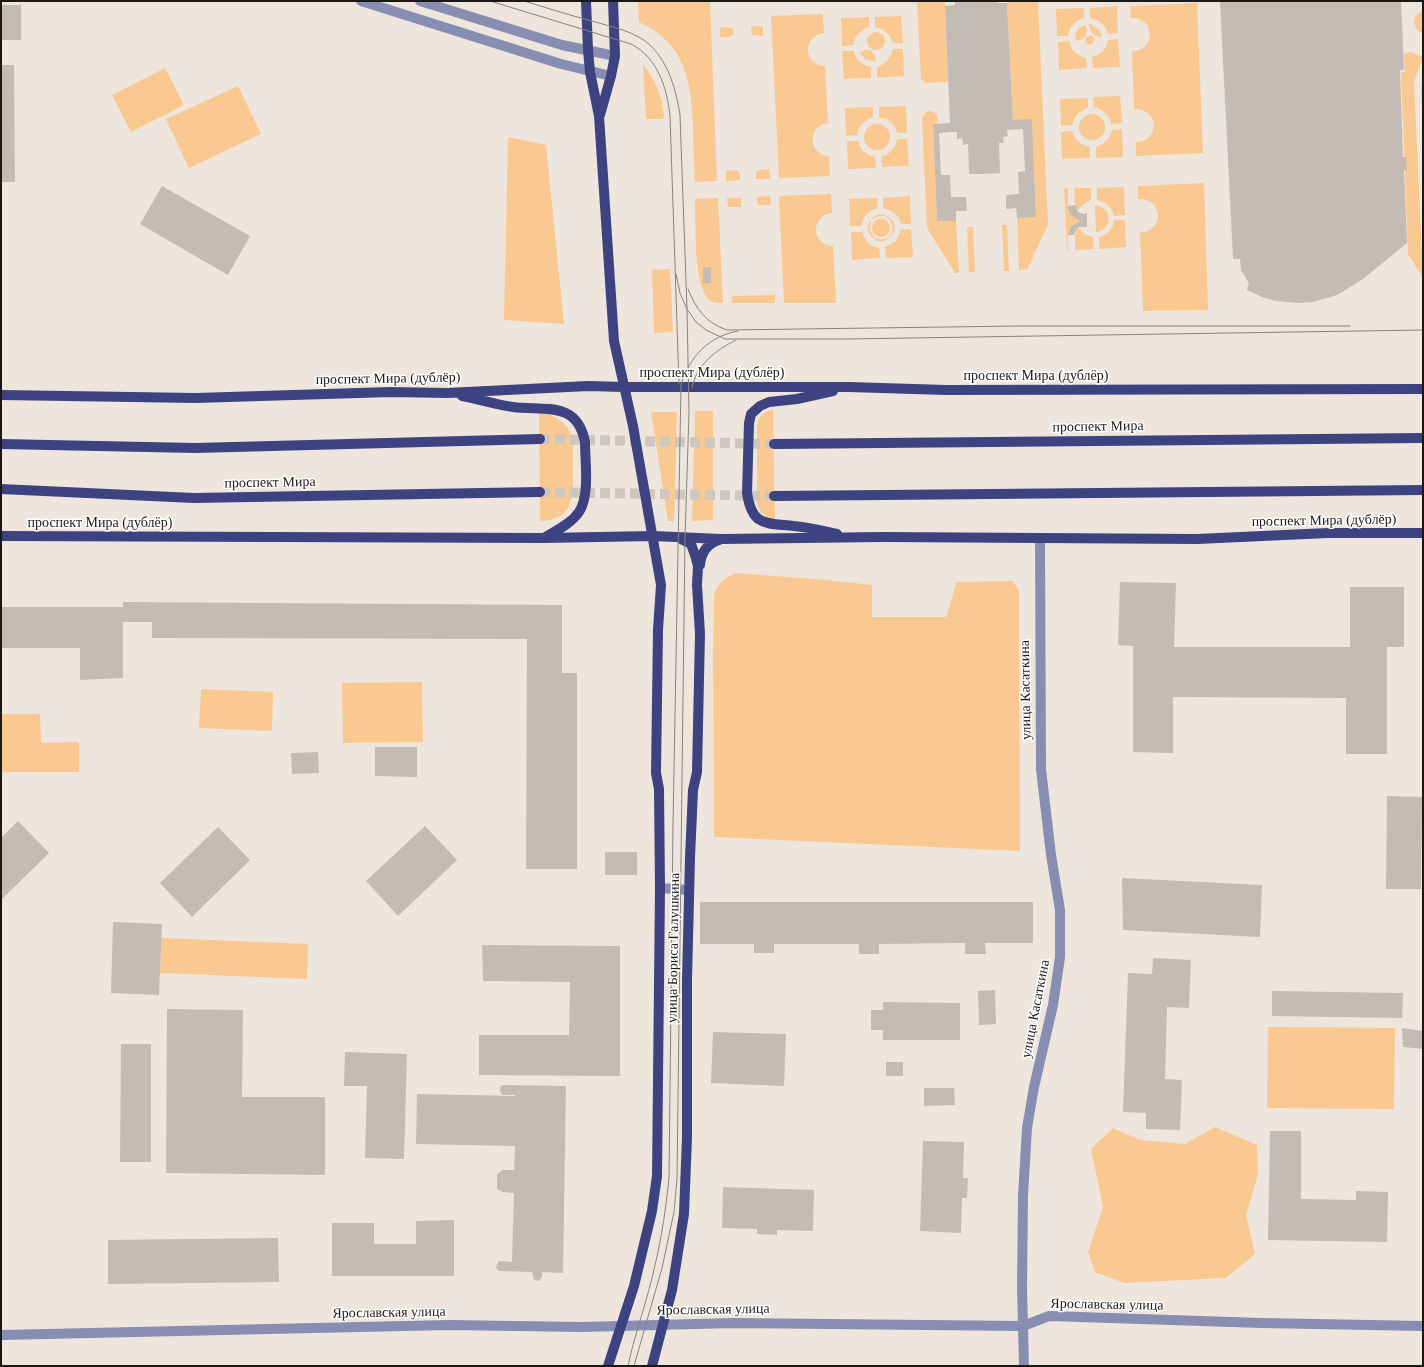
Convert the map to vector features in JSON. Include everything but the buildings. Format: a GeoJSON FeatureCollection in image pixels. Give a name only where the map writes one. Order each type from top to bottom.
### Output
{"type":"FeatureCollection","features":[{"type":"Feature","properties":{"kind":"main road"},"geometry":{"type":"LineString","coordinates":[[586,1],[590,72],[599,116]]}},
{"type":"Feature","properties":{"kind":"main road"},"geometry":{"type":"LineString","coordinates":[[599,116],[612,76],[615,56],[613,1]]}},
{"type":"Feature","properties":{"kind":"main road","name":"улица Бориса Галушкина"},"geometry":{"type":"LineString","coordinates":[[599,116],[614,342],[633,426],[661,585],[658,630],[656,773],[659,789],[660,888],[657,1176],[650,1219],[634,1286],[608,1366]]}},
{"type":"Feature","properties":{"kind":"main road","name":"проспект Мира (дублёр)"},"geometry":{"type":"LineString","coordinates":[[1,395],[196,398],[391,392],[448,393],[588,386],[849,387],[946,390],[1423,389]]}},
{"type":"Feature","properties":{"kind":"main road"},"geometry":{"type":"LineString","coordinates":[[849,387],[816,395],[769,402],[760,406],[752,414],[749,423],[747,493],[748,503],[753,513],[759,520],[768,524],[809,528],[851,538]]}},
{"type":"Feature","properties":{"kind":"main road"},"geometry":{"type":"LineString","coordinates":[[448,393],[515,408],[554,408],[568,414],[580,426],[585,442],[585,493],[583,502],[579,512],[572,520],[544,538]]}},
{"type":"Feature","properties":{"kind":"main road","name":"проспект Мира"},"geometry":{"type":"LineString","coordinates":[[774,444],[1423,438]]}},
{"type":"Feature","properties":{"kind":"main road"},"geometry":{"type":"LineString","coordinates":[[1,444],[195,448],[540,439]]}},
{"type":"Feature","properties":{"kind":"main road","name":"проспект Мира"},"geometry":{"type":"LineString","coordinates":[[1,490],[194,498],[540,492]]}},
{"type":"Feature","properties":{"kind":"main road"},"geometry":{"type":"LineString","coordinates":[[774,496],[1423,490]]}},
{"type":"Feature","properties":{"kind":"main road"},"geometry":{"type":"LineString","coordinates":[[650,517],[654,525],[660,531],[666,535],[677,538]]}},
{"type":"Feature","properties":{"kind":"main road","name":"проспект Мира (дублёр)"},"geometry":{"type":"LineString","coordinates":[[1,536],[544,538],[653,536],[721,539],[1197,539],[1328,533],[1423,533]]}},
{"type":"Feature","properties":{"kind":"main road","name":"улица Бориса Галушкина"},"geometry":{"type":"LineString","coordinates":[[652,1366],[672,1290],[684,1214],[687,1137],[687,980],[689,890],[693,790],[698,764],[700,634],[697,585],[698,571],[695,554],[690,544],[685,540],[677,538]]}},
{"type":"Feature","properties":{"kind":"main road"},"geometry":{"type":"LineString","coordinates":[[697,585],[702,553],[710,544],[721,539]]}},
{"type":"Feature","properties":{"kind":"street"},"geometry":{"type":"LineString","coordinates":[[361,1],[590,72],[612,76]]}},
{"type":"Feature","properties":{"kind":"street"},"geometry":{"type":"LineString","coordinates":[[420,1],[562,46],[615,56]]}},
{"type":"Feature","properties":{"kind":"street","name":"улица Касаткина"},"geometry":{"type":"LineString","coordinates":[[1024,1366],[1023,1196],[1027,1128],[1034,1087],[1053,1005],[1060,957],[1060,910],[1051,855],[1041,769],[1040,538]]}},
{"type":"Feature","properties":{"kind":"street"},"geometry":{"type":"LineString","coordinates":[[660,888],[689,890]]}},
{"type":"Feature","properties":{"kind":"street","name":"Ярославская улица"},"geometry":{"type":"LineString","coordinates":[[1,1335],[441,1326],[582,1327],[733,1322],[1023,1326],[1049,1316],[1262,1324],[1423,1326]]}},
{"type":"Feature","properties":{"kind":"shaded area"},"geometry":{"type":"Polygon","coordinates":[[[638,1],[710,1],[717,181],[695,182],[692,109],[687,78],[676,52],[667,41],[639,22],[638,1]]]}},
{"type":"Feature","properties":{"kind":"shaded area"},"geometry":{"type":"Polygon","coordinates":[[[917,1],[945,1],[948,82],[925,83],[921,79],[917,1]]]}},
{"type":"Feature","properties":{"kind":"shaded area"},"geometry":{"type":"Polygon","coordinates":[[[1007,1],[1038,1],[1048,225],[1027,270],[1019,270],[1017,218],[1036,217],[1032,120],[1013,120],[1007,1]]]}},
{"type":"Feature","properties":{"kind":"shaded area"},"geometry":{"type":"Polygon","coordinates":[[[1197,3],[1203,153],[1136,156],[1136,142],[1144,141],[1149,137],[1153,131],[1154,125],[1149,114],[1143,110],[1134,109],[1132,51],[1140,50],[1145,46],[1149,40],[1150,34],[1149,28],[1145,22],[1139,19],[1131,18],[1130,6],[1197,3]]]}},
{"type":"Feature","properties":{"kind":"shaded area"},"geometry":{"type":"Polygon","coordinates":[[[1117,6],[1118,33],[1108,34],[1102,23],[1090,18],[1090,8],[1117,6]]]}},
{"type":"Feature","properties":{"kind":"shaded area"},"geometry":{"type":"Polygon","coordinates":[[[1084,8],[1084,18],[1073,24],[1068,36],[1057,36],[1056,9],[1084,8]]]}},
{"type":"Feature","properties":{"kind":"shaded area"},"geometry":{"type":"Polygon","coordinates":[[[1423,11],[1423,33],[1418,31],[1414,19],[1423,11]]]}},
{"type":"Feature","properties":{"kind":"shaded area"},"geometry":{"type":"Polygon","coordinates":[[[823,14],[824,33],[817,35],[812,39],[808,50],[812,61],[825,66],[828,123],[821,125],[816,129],[813,140],[817,151],[829,156],[830,176],[779,178],[771,16],[823,14]]]}},
{"type":"Feature","properties":{"kind":"shaded area"},"geometry":{"type":"Polygon","coordinates":[[[901,16],[903,43],[893,43],[886,32],[875,27],[875,17],[901,16]]]}},
{"type":"Feature","properties":{"kind":"shaded area"},"geometry":{"type":"Polygon","coordinates":[[[869,17],[869,27],[858,34],[853,45],[842,46],[841,18],[869,17]]]}},
{"type":"Feature","properties":{"kind":"shaded area"},"geometry":{"type":"Polygon","coordinates":[[[1089,24],[1094,26],[1100,32],[1102,37],[1093,34],[1089,24]]]}},
{"type":"Feature","properties":{"kind":"shaded area"},"geometry":{"type":"Polygon","coordinates":[[[1085,25],[1087,31],[1084,38],[1076,41],[1075,36],[1077,31],[1085,25]]]}},
{"type":"Feature","properties":{"kind":"shaded area"},"geometry":{"type":"Polygon","coordinates":[[[753,26],[763,26],[763,36],[752,35],[751,28],[753,26]]]}},
{"type":"Feature","properties":{"kind":"shaded area"},"geometry":{"type":"Polygon","coordinates":[[[720,27],[733,28],[734,34],[730,37],[720,37],[720,27]]]}},
{"type":"Feature","properties":{"kind":"shaded area"},"geometry":{"type":"Polygon","coordinates":[[[876,32],[882,35],[885,41],[882,47],[876,50],[870,47],[867,41],[870,35],[876,32]]]}},
{"type":"Feature","properties":{"kind":"shaded area"},"geometry":{"type":"Polygon","coordinates":[[[1088,36],[1092,36],[1094,40],[1092,44],[1088,44],[1086,42],[1086,38],[1088,36]]]}},
{"type":"Feature","properties":{"kind":"shaded area"},"geometry":{"type":"Polygon","coordinates":[[[1118,39],[1120,67],[1093,68],[1092,57],[1103,51],[1108,40],[1118,39]]]}},
{"type":"Feature","properties":{"kind":"shaded area"},"geometry":{"type":"Polygon","coordinates":[[[1069,41],[1075,52],[1086,58],[1087,68],[1059,70],[1058,42],[1069,41]]]}},
{"type":"Feature","properties":{"kind":"shaded area"},"geometry":{"type":"Polygon","coordinates":[[[893,49],[903,49],[904,76],[877,78],[877,67],[888,60],[893,49]]]}},
{"type":"Feature","properties":{"kind":"shaded area"},"geometry":{"type":"Polygon","coordinates":[[[865,50],[870,50],[873,52],[876,61],[868,60],[863,57],[860,53],[865,50]]]}},
{"type":"Feature","properties":{"kind":"shaded area"},"geometry":{"type":"Polygon","coordinates":[[[842,51],[854,51],[860,62],[871,67],[871,78],[844,79],[842,51]]]}},
{"type":"Feature","properties":{"kind":"shaded area"},"geometry":{"type":"Polygon","coordinates":[[[1411,52],[1423,57],[1414,81],[1423,278],[1408,254],[1401,72],[1405,72],[1404,54],[1411,52]]]}},
{"type":"Feature","properties":{"kind":"shaded area"},"geometry":{"type":"Polygon","coordinates":[[[643,64],[652,77],[658,90],[664,119],[646,119],[643,64]]]}},
{"type":"Feature","properties":{"kind":"shaded area"},"geometry":{"type":"Polygon","coordinates":[[[165,68],[184,105],[131,132],[112,95],[165,68]]]}},
{"type":"Feature","properties":{"kind":"shaded area"},"geometry":{"type":"Polygon","coordinates":[[[1423,80],[1423,138],[1421,87],[1423,80]]]}},
{"type":"Feature","properties":{"kind":"shaded area"},"geometry":{"type":"Polygon","coordinates":[[[238,86],[261,134],[189,168],[166,119],[238,86]]]}},
{"type":"Feature","properties":{"kind":"shaded area"},"geometry":{"type":"Polygon","coordinates":[[[1120,96],[1122,123],[1111,124],[1105,113],[1094,107],[1093,97],[1120,96]]]}},
{"type":"Feature","properties":{"kind":"shaded area"},"geometry":{"type":"Polygon","coordinates":[[[1088,98],[1088,108],[1077,114],[1072,125],[1061,126],[1060,99],[1088,98]]]}},
{"type":"Feature","properties":{"kind":"shaded area"},"geometry":{"type":"Polygon","coordinates":[[[906,106],[907,133],[897,133],[891,122],[879,117],[879,107],[906,106]]]}},
{"type":"Feature","properties":{"kind":"shaded area"},"geometry":{"type":"Polygon","coordinates":[[[873,107],[873,117],[862,124],[857,135],[846,136],[845,108],[873,107]]]}},
{"type":"Feature","properties":{"kind":"shaded area"},"geometry":{"type":"Polygon","coordinates":[[[928,111],[934,112],[937,115],[938,123],[933,124],[937,221],[956,221],[959,273],[955,273],[927,228],[922,118],[928,111]]]}},
{"type":"Feature","properties":{"kind":"shaded area"},"geometry":{"type":"Polygon","coordinates":[[[1092,114],[1101,118],[1105,127],[1101,136],[1092,140],[1083,136],[1079,127],[1083,118],[1092,114]]]}},
{"type":"Feature","properties":{"kind":"shaded area"},"geometry":{"type":"Polygon","coordinates":[[[877,124],[886,128],[890,137],[886,146],[877,150],[868,146],[864,137],[868,128],[877,124]]]}},
{"type":"Feature","properties":{"kind":"shaded area"},"geometry":{"type":"Polygon","coordinates":[[[1122,129],[1123,157],[1096,158],[1096,147],[1107,141],[1112,130],[1122,129]]]}},
{"type":"Feature","properties":{"kind":"shaded area"},"geometry":{"type":"Polygon","coordinates":[[[1072,131],[1078,142],[1090,147],[1090,158],[1062,159],[1061,132],[1072,131]]]}},
{"type":"Feature","properties":{"kind":"shaded area"},"geometry":{"type":"Polygon","coordinates":[[[508,137],[546,145],[564,324],[504,320],[508,137]]]}},
{"type":"Feature","properties":{"kind":"shaded area"},"geometry":{"type":"Polygon","coordinates":[[[897,139],[907,139],[909,166],[882,167],[881,157],[892,150],[897,139]]]}},
{"type":"Feature","properties":{"kind":"shaded area"},"geometry":{"type":"Polygon","coordinates":[[[847,141],[858,141],[864,152],[875,157],[876,168],[848,169],[847,141]]]}},
{"type":"Feature","properties":{"kind":"shaded area"},"geometry":{"type":"Polygon","coordinates":[[[769,169],[770,179],[756,179],[756,172],[758,170],[769,169]]]}},
{"type":"Feature","properties":{"kind":"shaded area"},"geometry":{"type":"Polygon","coordinates":[[[737,170],[740,173],[740,180],[726,181],[726,171],[737,170]]]}},
{"type":"Feature","properties":{"kind":"shaded area"},"geometry":{"type":"Polygon","coordinates":[[[1204,183],[1208,310],[1143,311],[1140,232],[1148,231],[1153,227],[1157,221],[1158,215],[1153,203],[1147,200],[1138,199],[1138,186],[1204,183]]]}},
{"type":"Feature","properties":{"kind":"shaded area"},"geometry":{"type":"Polygon","coordinates":[[[1124,187],[1125,215],[1114,216],[1108,205],[1097,200],[1097,188],[1124,187]]]}},
{"type":"Feature","properties":{"kind":"shaded area"},"geometry":{"type":"Polygon","coordinates":[[[1068,188],[1068,203],[1070,211],[1075,218],[1080,221],[1075,223],[1070,229],[1067,250],[1064,189],[1068,188]]]}},
{"type":"Feature","properties":{"kind":"shaded area"},"geometry":{"type":"Polygon","coordinates":[[[1074,188],[1091,188],[1091,200],[1077,211],[1075,207],[1074,188]]]}},
{"type":"Feature","properties":{"kind":"shaded area"},"geometry":{"type":"Polygon","coordinates":[[[831,194],[832,213],[825,215],[820,219],[816,230],[820,241],[833,246],[836,303],[784,303],[779,196],[831,194]]]}},
{"type":"Feature","properties":{"kind":"shaded area"},"geometry":{"type":"Polygon","coordinates":[[[770,196],[771,205],[758,205],[757,197],[770,196]]]}},
{"type":"Feature","properties":{"kind":"shaded area"},"geometry":{"type":"Polygon","coordinates":[[[910,196],[911,224],[901,224],[895,213],[883,208],[883,198],[910,196]]]}},
{"type":"Feature","properties":{"kind":"shaded area"},"geometry":{"type":"Polygon","coordinates":[[[718,198],[723,303],[708,299],[703,291],[696,252],[695,199],[718,198]]]}},
{"type":"Feature","properties":{"kind":"shaded area"},"geometry":{"type":"Polygon","coordinates":[[[727,198],[741,198],[741,207],[728,207],[727,198]]]}},
{"type":"Feature","properties":{"kind":"shaded area"},"geometry":{"type":"Polygon","coordinates":[[[877,198],[878,208],[866,214],[861,226],[850,226],[849,199],[877,198]]]}},
{"type":"Feature","properties":{"kind":"shaded area"},"geometry":{"type":"Polygon","coordinates":[[[1095,205],[1105,210],[1108,213],[1109,218],[1106,226],[1097,232],[1096,232],[1095,205]]]}},
{"type":"Feature","properties":{"kind":"shaded area"},"geometry":{"type":"Polygon","coordinates":[[[883,214],[891,218],[894,224],[894,229],[892,235],[888,239],[882,241],[877,240],[871,236],[868,231],[868,227],[870,221],[870,231],[875,238],[884,239],[889,237],[892,232],[890,221],[886,217],[881,216],[872,218],[883,214]]]}},
{"type":"Feature","properties":{"kind":"shaded area"},"geometry":{"type":"Polygon","coordinates":[[[881,219],[887,222],[890,228],[887,234],[881,237],[875,234],[872,228],[875,222],[881,219]]]}},
{"type":"Feature","properties":{"kind":"shaded area"},"geometry":{"type":"Polygon","coordinates":[[[1114,220],[1125,220],[1126,247],[1099,249],[1099,237],[1110,231],[1114,220]]]}},
{"type":"Feature","properties":{"kind":"shaded area"},"geometry":{"type":"Polygon","coordinates":[[[1002,225],[1007,225],[1009,271],[1004,271],[1002,225]]]}},
{"type":"Feature","properties":{"kind":"shaded area"},"geometry":{"type":"Polygon","coordinates":[[[967,227],[973,227],[975,272],[969,272],[967,227]]]}},
{"type":"Feature","properties":{"kind":"shaded area"},"geometry":{"type":"Polygon","coordinates":[[[1078,228],[1084,234],[1093,237],[1094,249],[1075,250],[1075,233],[1078,228]]]}},
{"type":"Feature","properties":{"kind":"shaded area"},"geometry":{"type":"Polygon","coordinates":[[[911,229],[913,257],[886,258],[885,247],[896,241],[901,230],[911,229]]]}},
{"type":"Feature","properties":{"kind":"shaded area"},"geometry":{"type":"Polygon","coordinates":[[[851,232],[862,232],[868,243],[879,248],[880,258],[852,260],[851,232]]]}},
{"type":"Feature","properties":{"kind":"shaded area"},"geometry":{"type":"Polygon","coordinates":[[[670,269],[673,332],[654,333],[652,270],[670,269]]]}},
{"type":"Feature","properties":{"kind":"shaded area"},"geometry":{"type":"Polygon","coordinates":[[[775,295],[775,303],[732,303],[732,296],[775,295]]]}},
{"type":"Feature","properties":{"kind":"shaded area"},"geometry":{"type":"Polygon","coordinates":[[[773,410],[775,519],[763,514],[757,503],[757,425],[762,414],[773,410]]]}},
{"type":"Feature","properties":{"kind":"shaded area"},"geometry":{"type":"Polygon","coordinates":[[[695,411],[713,411],[713,520],[692,521],[695,411]]]}},
{"type":"Feature","properties":{"kind":"shaded area"},"geometry":{"type":"Polygon","coordinates":[[[651,412],[677,412],[674,521],[668,521],[651,412]]]}},
{"type":"Feature","properties":{"kind":"shaded area"},"geometry":{"type":"Polygon","coordinates":[[[545,413],[564,423],[572,436],[573,485],[571,501],[564,513],[550,520],[540,521],[539,414],[545,413]]]}},
{"type":"Feature","properties":{"kind":"shaded area"},"geometry":{"type":"Polygon","coordinates":[[[737,573],[872,585],[872,617],[946,617],[957,582],[1013,581],[1019,592],[1020,851],[714,837],[714,595],[717,587],[722,581],[737,573]]]}},
{"type":"Feature","properties":{"kind":"shaded area"},"geometry":{"type":"Polygon","coordinates":[[[422,682],[423,742],[343,743],[342,683],[422,682]]]}},
{"type":"Feature","properties":{"kind":"shaded area"},"geometry":{"type":"Polygon","coordinates":[[[201,689],[273,692],[272,731],[199,728],[201,689]]]}},
{"type":"Feature","properties":{"kind":"shaded area"},"geometry":{"type":"Polygon","coordinates":[[[1,714],[40,714],[41,743],[79,742],[79,772],[1,772],[1,714]]]}},
{"type":"Feature","properties":{"kind":"shaded area"},"geometry":{"type":"Polygon","coordinates":[[[161,938],[308,944],[307,979],[160,973],[161,938]]]}},
{"type":"Feature","properties":{"kind":"shaded area"},"geometry":{"type":"Polygon","coordinates":[[[1268,1027],[1395,1028],[1394,1109],[1267,1108],[1268,1027]]]}},
{"type":"Feature","properties":{"kind":"shaded area"},"geometry":{"type":"Polygon","coordinates":[[[1215,1127],[1257,1145],[1258,1174],[1246,1215],[1255,1254],[1226,1278],[1124,1283],[1095,1272],[1088,1252],[1103,1207],[1091,1149],[1113,1128],[1140,1140],[1185,1144],[1215,1127]]]}},
{"type":"Feature","properties":{"kind":"tunnel"},"geometry":{"type":"LineString","coordinates":[[540,439],[774,444]]}},
{"type":"Feature","properties":{"kind":"tunnel"},"geometry":{"type":"LineString","coordinates":[[540,492],[774,496]]}},
{"type":"Feature","properties":{"kind":"tram line"},"geometry":{"type":"LineString","coordinates":[[490,1],[631,44],[648,57],[660,75],[669,105],[670,116],[679,384]]}},
{"type":"Feature","properties":{"kind":"tram line"},"geometry":{"type":"LineString","coordinates":[[524,1],[623,30],[645,41],[657,53],[667,69],[674,87],[680,115],[689,412],[685,538],[677,1179],[674,1212],[662,1268],[634,1366]]}},
{"type":"Feature","properties":{"kind":"tram line"},"geometry":{"type":"LineString","coordinates":[[676,274],[680,293],[687,309],[696,322],[706,330],[725,339],[846,339],[1423,330]]}},
{"type":"Feature","properties":{"kind":"tram line"},"geometry":{"type":"LineString","coordinates":[[688,289],[698,309],[713,323],[727,330],[1018,326],[1350,326]]}},
{"type":"Feature","properties":{"kind":"tram line"},"geometry":{"type":"LineString","coordinates":[[628,1366],[649,1290],[664,1222],[669,1178],[673,824],[681,385],[689,365],[702,349],[718,338],[738,331]]}},
{"type":"Feature","properties":{"kind":"tram line"},"geometry":{"type":"LineString","coordinates":[[692,388],[694,380],[702,365],[721,348],[736,340]]}}]}
